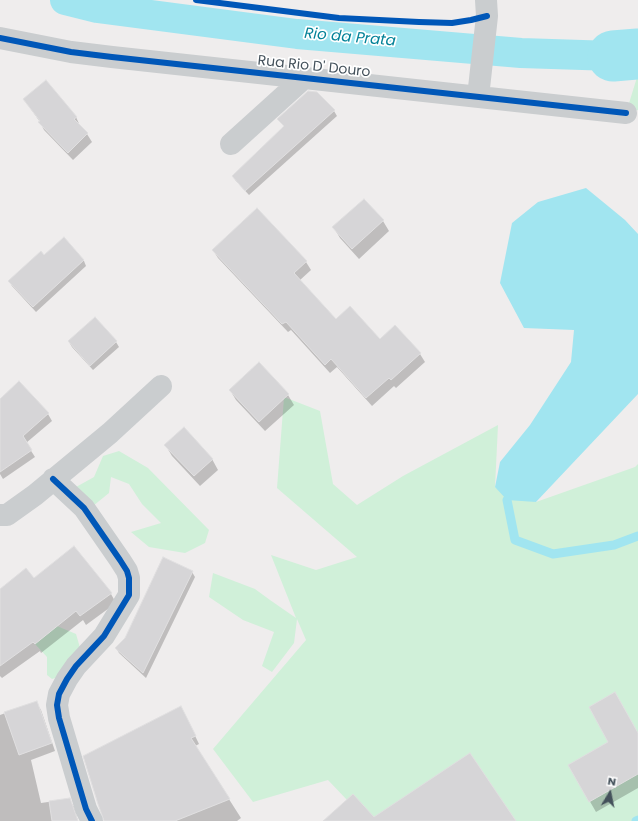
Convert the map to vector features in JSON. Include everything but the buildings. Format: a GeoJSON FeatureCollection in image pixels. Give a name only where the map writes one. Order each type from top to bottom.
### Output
{"type":"FeatureCollection","features":[{"type":"Feature","properties":{"kind":"street"},"geometry":{"type":"LineString","coordinates":[[478,97],[487,16],[486,0]]}},
{"type":"Feature","properties":{"kind":"street","name":"Rua Rio D' Douro"},"geometry":{"type":"LineString","coordinates":[[0,38],[92,55],[626,113]]}},
{"type":"Feature","properties":{"kind":"street"},"geometry":{"type":"LineString","coordinates":[[231,144],[304,78]]}},
{"type":"Feature","properties":{"kind":"street"},"geometry":{"type":"LineString","coordinates":[[0,516],[7,515],[110,433],[161,386]]}},
{"type":"Feature","properties":{"kind":"street"},"geometry":{"type":"LineString","coordinates":[[53,479],[84,508],[120,560],[127,571],[129,578],[129,595],[104,636],[76,666],[59,694],[59,718],[86,809],[92,821]]}},
{"type":"Feature","properties":{"kind":"green space"},"geometry":{"type":"Polygon","coordinates":[[[638,74],[638,110],[626,113],[638,74]]]}},
{"type":"Feature","properties":{"kind":"green space"},"geometry":{"type":"Polygon","coordinates":[[[284,397],[320,411],[333,484],[357,505],[403,476],[498,425],[495,487],[536,502],[635,467],[638,464],[638,821],[367,821],[328,780],[253,802],[213,749],[306,640],[297,619],[294,643],[272,672],[262,666],[274,632],[243,620],[209,597],[213,573],[255,589],[296,618],[271,555],[316,570],[357,557],[277,488],[284,397]]]}},
{"type":"Feature","properties":{"kind":"green space"},"geometry":{"type":"Polygon","coordinates":[[[119,451],[148,468],[209,530],[205,543],[185,553],[149,547],[131,532],[161,523],[142,504],[129,484],[111,477],[109,493],[93,506],[76,487],[94,477],[103,456],[119,451]]]}},
{"type":"Feature","properties":{"kind":"green space"},"geometry":{"type":"Polygon","coordinates":[[[57,626],[76,634],[81,651],[69,674],[52,679],[47,675],[47,657],[35,644],[57,626]]]}},
{"type":"Feature","properties":{"kind":"water"},"geometry":{"type":"Polygon","coordinates":[[[586,188],[625,220],[638,234],[638,394],[536,502],[507,500],[495,487],[500,462],[530,425],[571,362],[574,330],[524,328],[500,283],[512,223],[538,202],[586,188]]]}},
{"type":"Feature","properties":{"kind":"waterway","name":"Rio da Prata"},"geometry":{"type":"LineString","coordinates":[[65,0],[97,8],[297,34],[521,53],[613,56]]}},
{"type":"Feature","properties":{"kind":"waterway","name":"Rio da Prata"},"geometry":{"type":"LineString","coordinates":[[613,56],[638,54]]}},
{"type":"Feature","properties":{"kind":"waterway"},"geometry":{"type":"LineString","coordinates":[[507,500],[515,540],[553,554],[614,545],[638,536]]}},
{"type":"Feature","properties":{"kind":"cycle path"},"geometry":{"type":"LineString","coordinates":[[196,0],[339,18],[452,23],[487,16]]}},
{"type":"Feature","properties":{"kind":"cycle path"},"geometry":{"type":"LineString","coordinates":[[0,38],[71,52],[112,57],[626,113]]}},
{"type":"Feature","properties":{"kind":"cycle path"},"geometry":{"type":"LineString","coordinates":[[53,479],[84,508],[120,560],[127,571],[129,578],[129,595],[104,636],[76,666],[67,679],[59,694],[57,705],[59,718],[86,809],[92,821]]}}]}
